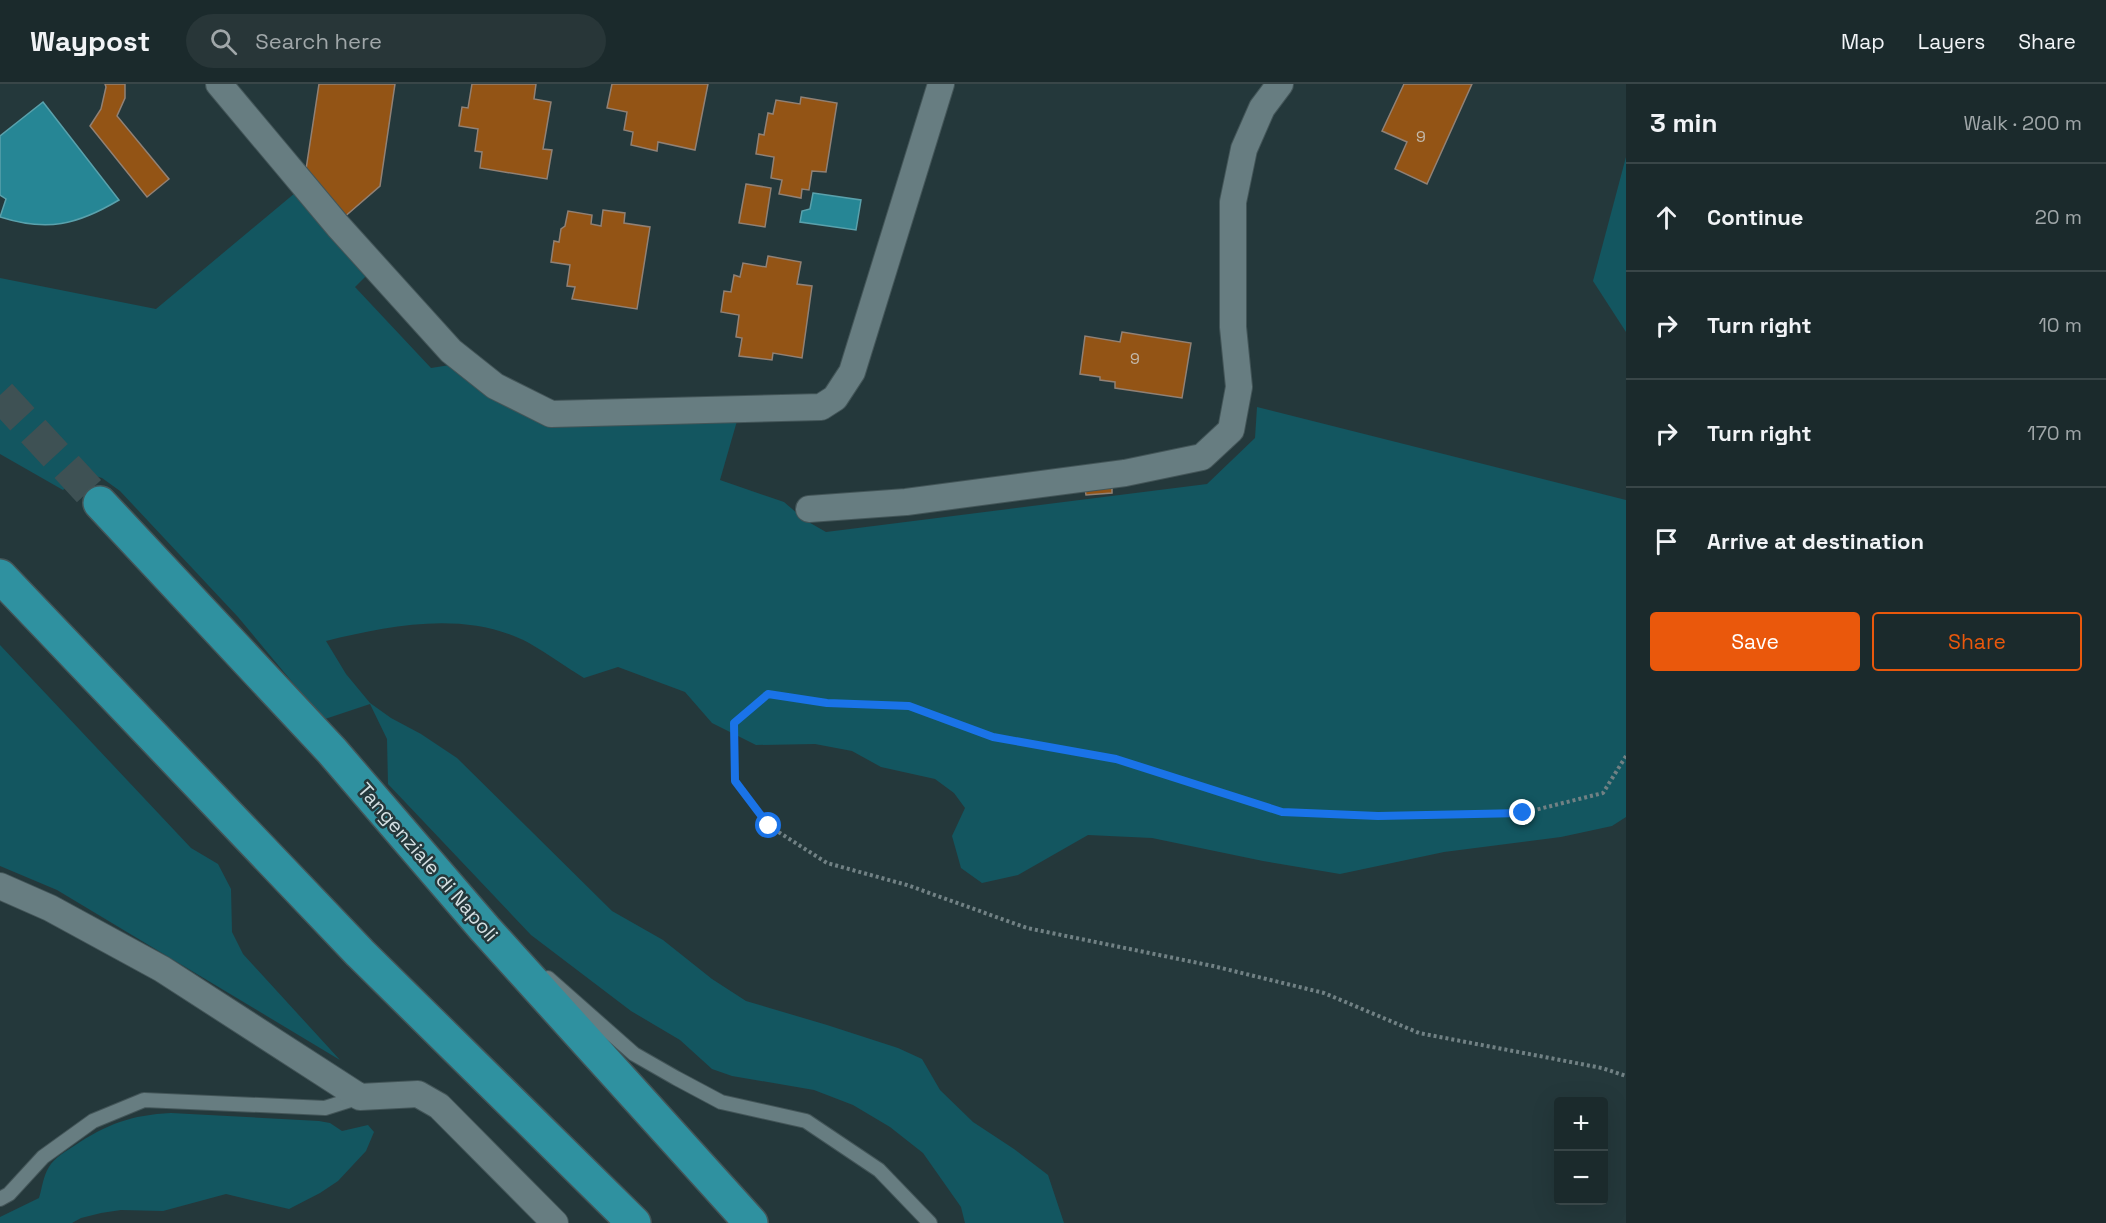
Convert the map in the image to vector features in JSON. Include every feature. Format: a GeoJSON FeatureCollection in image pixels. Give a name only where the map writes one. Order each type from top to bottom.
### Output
{"type":"FeatureCollection","features":[{"type":"Feature","properties":{"kind":"highway","name":"Tangenziale di Napoli"},"geometry":{"type":"LineString","coordinates":[[100,503],[332,751],[485,929],[752,1223]]}},
{"type":"Feature","properties":{"kind":"highway"},"geometry":{"type":"LineString","coordinates":[[0,576],[360,953],[634,1223]]}},
{"type":"Feature","properties":{"kind":"street"},"geometry":{"type":"LineString","coordinates":[[219,84],[338,226],[451,351],[495,386],[551,414],[821,407],[835,398],[852,372],[941,84]]}},
{"type":"Feature","properties":{"kind":"street"},"geometry":{"type":"LineString","coordinates":[[810,509],[906,502],[1125,473],[1202,457],[1231,430],[1239,387],[1233,327],[1233,202],[1244,149],[1262,108],[1280,84]]}},
{"type":"Feature","properties":{"kind":"street"},"geometry":{"type":"LineString","coordinates":[[0,886],[50,908],[162,969],[360,1097],[418,1094],[439,1106],[555,1223]]}},
{"type":"Feature","properties":{"kind":"lane"},"geometry":{"type":"LineString","coordinates":[[485,929],[566,992],[634,1054],[721,1102],[806,1121],[879,1170],[930,1223]]}},
{"type":"Feature","properties":{"kind":"lane"},"geometry":{"type":"LineString","coordinates":[[0,1199],[9,1194],[43,1157],[93,1122],[144,1100],[325,1108],[360,1097]]}},
{"type":"Feature","properties":{"kind":"path"},"geometry":{"type":"LineString","coordinates":[[1626,756],[1603,793],[1523,813],[1378,816],[1282,812],[1116,759],[993,737],[909,706],[827,703],[768,694],[734,723],[735,781],[769,826],[827,862],[907,885],[1027,928],[1213,966],[1324,993],[1419,1033],[1602,1068],[1626,1076]]}},
{"type":"Feature","properties":{"kind":"shaded area"},"geometry":{"type":"Polygon","coordinates":[[[43,102],[119,200],[104,209],[75,220],[47,225],[17,222],[0,217],[6,199],[0,195],[0,136],[43,102]]]}},
{"type":"Feature","properties":{"kind":"shaded area"},"geometry":{"type":"Polygon","coordinates":[[[1626,157],[1626,332],[1593,281],[1626,157]]]}},
{"type":"Feature","properties":{"kind":"shaded area"},"geometry":{"type":"Polygon","coordinates":[[[295,193],[367,275],[355,287],[431,368],[450,365],[537,421],[737,421],[720,480],[784,502],[805,520],[826,532],[1207,484],[1255,438],[1257,407],[1626,500],[1626,817],[1612,826],[1561,837],[1444,852],[1340,874],[1152,838],[1088,835],[1018,875],[982,883],[961,868],[952,836],[965,808],[954,793],[935,779],[881,767],[852,751],[815,744],[756,745],[712,723],[685,692],[618,667],[584,678],[529,643],[505,633],[480,627],[455,624],[402,626],[326,641],[346,674],[370,703],[457,758],[612,911],[663,940],[712,979],[746,1001],[898,1048],[922,1059],[940,1090],[973,1122],[1048,1175],[1064,1223],[965,1223],[961,1207],[923,1153],[890,1127],[853,1105],[814,1090],[732,1076],[712,1069],[680,1040],[631,1011],[531,935],[388,784],[387,739],[370,704],[325,719],[238,617],[120,491],[102,478],[82,472],[63,490],[0,454],[0,278],[156,309],[295,193]]]}},
{"type":"Feature","properties":{"kind":"shaded area"},"geometry":{"type":"Polygon","coordinates":[[[813,193],[861,200],[856,230],[800,222],[802,211],[810,209],[813,193]]]}},
{"type":"Feature","properties":{"kind":"shaded area"},"geometry":{"type":"Polygon","coordinates":[[[0,645],[191,848],[218,864],[231,889],[232,932],[243,954],[340,1060],[57,890],[0,866],[0,645]]]}},
{"type":"Feature","properties":{"kind":"shaded area"},"geometry":{"type":"Polygon","coordinates":[[[171,1113],[319,1121],[330,1123],[342,1131],[368,1125],[374,1132],[366,1151],[338,1181],[289,1209],[226,1194],[163,1211],[121,1210],[81,1218],[72,1223],[0,1223],[0,1217],[39,1198],[49,1167],[67,1150],[97,1132],[120,1122],[171,1113]]]}},
{"type":"Feature","properties":{"kind":"building"},"geometry":{"type":"Polygon","coordinates":[[[105,84],[125,84],[125,98],[117,116],[169,179],[147,197],[90,126],[101,109],[105,84]]]}},
{"type":"Feature","properties":{"kind":"building"},"geometry":{"type":"Polygon","coordinates":[[[319,84],[395,84],[380,186],[342,219],[305,176],[319,84]]]}},
{"type":"Feature","properties":{"kind":"building"},"geometry":{"type":"Polygon","coordinates":[[[472,84],[536,84],[534,99],[551,102],[543,149],[552,150],[547,179],[480,168],[482,152],[475,151],[478,129],[459,126],[462,107],[468,108],[472,84]]]}},
{"type":"Feature","properties":{"kind":"building"},"geometry":{"type":"Polygon","coordinates":[[[612,84],[708,84],[695,150],[658,142],[657,151],[631,145],[633,132],[624,130],[627,112],[607,108],[612,84]]]}},
{"type":"Feature","properties":{"kind":"building"},"geometry":{"type":"Polygon","coordinates":[[[1404,84],[1472,84],[1427,184],[1395,169],[1407,142],[1382,131],[1404,84]]]}},
{"type":"Feature","properties":{"kind":"building"},"geometry":{"type":"Polygon","coordinates":[[[801,97],[837,103],[826,172],[812,171],[809,190],[802,189],[801,198],[779,194],[782,180],[771,178],[774,157],[756,154],[759,134],[764,135],[768,113],[773,114],[776,100],[800,104],[801,97]]]}},
{"type":"Feature","properties":{"kind":"building"},"geometry":{"type":"Polygon","coordinates":[[[746,184],[771,188],[765,227],[739,223],[746,184]]]}},
{"type":"Feature","properties":{"kind":"building"},"geometry":{"type":"Polygon","coordinates":[[[603,210],[625,213],[624,223],[650,227],[637,309],[572,299],[575,287],[567,286],[570,265],[551,262],[554,241],[559,242],[568,211],[592,215],[591,224],[601,226],[603,210]]]}},
{"type":"Feature","properties":{"kind":"building"},"geometry":{"type":"Polygon","coordinates":[[[768,256],[801,262],[797,284],[812,286],[802,358],[773,353],[772,360],[739,356],[742,338],[736,337],[739,315],[721,312],[724,291],[731,292],[734,275],[740,277],[743,263],[766,267],[768,256]]]}},
{"type":"Feature","properties":{"kind":"building"},"geometry":{"type":"Polygon","coordinates":[[[1122,332],[1191,343],[1182,398],[1115,388],[1115,382],[1080,374],[1085,336],[1120,342],[1122,332]]]}},
{"type":"Feature","properties":{"kind":"building"},"geometry":{"type":"Polygon","coordinates":[[[1112,481],[1112,493],[1086,495],[1084,483],[1112,481]]]}},
{"type":"Feature","properties":{"kind":"tunnel"},"geometry":{"type":"LineString","coordinates":[[0,395],[100,503]]}},
{"type":"Feature","properties":{"kind":"route"},"geometry":{"type":"LineString","coordinates":[[769,826],[735,781],[734,723],[768,694],[827,703],[909,706],[993,737],[1116,759],[1282,812],[1378,816],[1523,813]]}}]}
